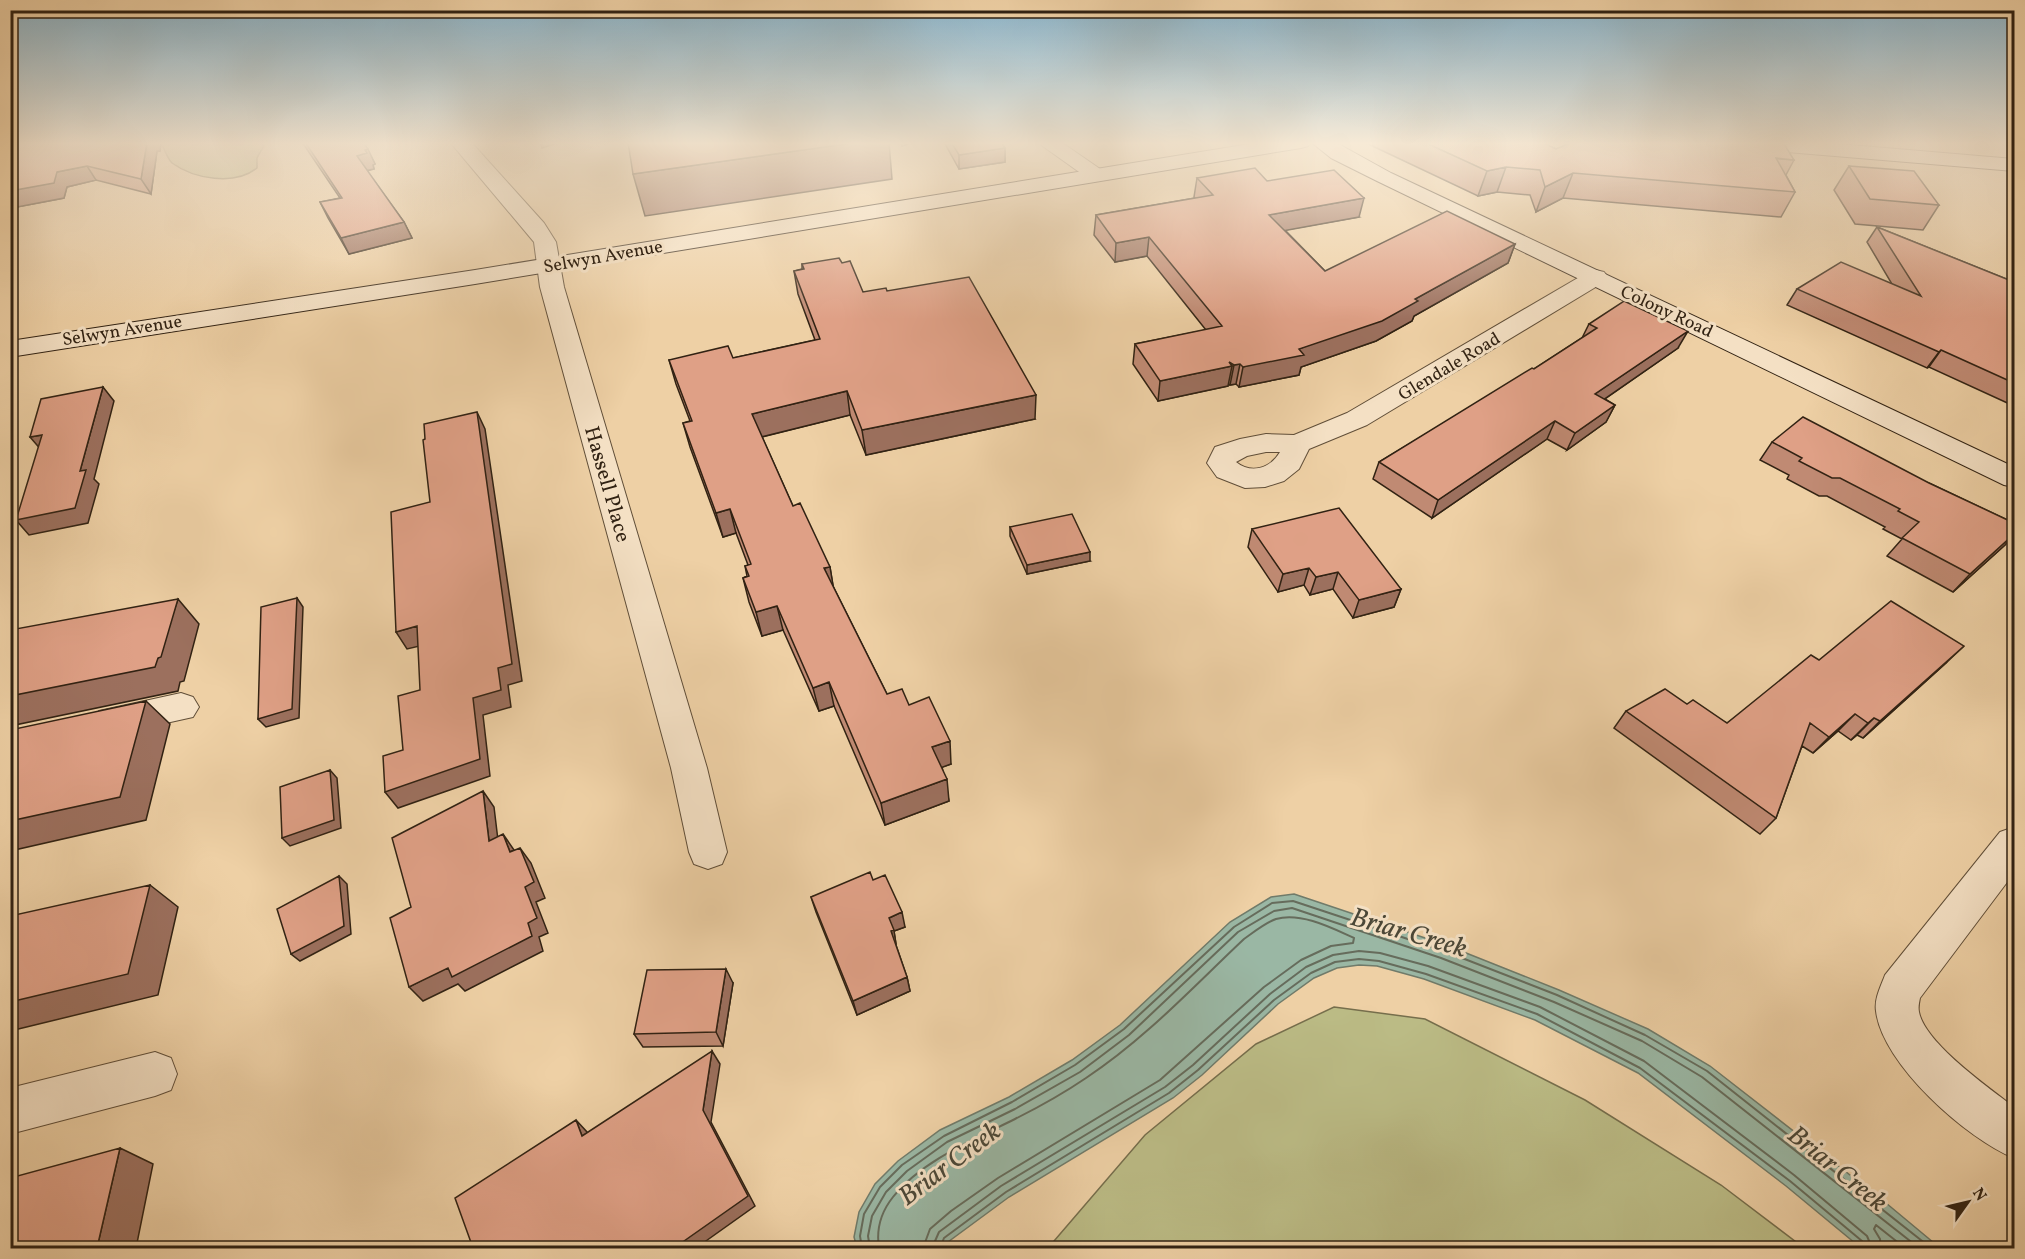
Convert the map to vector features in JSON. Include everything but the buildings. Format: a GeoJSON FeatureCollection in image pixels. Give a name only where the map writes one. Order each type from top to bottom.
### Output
{"type":"FeatureCollection","features":[{"type":"Feature","properties":{"kind":"street","name":"Hassell Place"},"geometry":{"type":"LineString","coordinates":[[511,201],[545,242],[552,287],[700,811],[708,852]]}},
{"type":"Feature","properties":{"kind":"street","name":"Selwyn Avenue"},"geometry":{"type":"LineString","coordinates":[[10,349],[195,318],[549,265],[939,201]]}},
{"type":"Feature","properties":{"kind":"street","name":"Colony Road"},"geometry":{"type":"LineString","coordinates":[[1434,201],[2014,478]]}},
{"type":"Feature","properties":{"kind":"street","name":"Glendale Road"},"geometry":{"type":"LineString","coordinates":[[1297,444],[1373,411],[1596,277]]}},
{"type":"Feature","properties":{"kind":"street"},"geometry":{"type":"LineString","coordinates":[[79,727],[181,707]]}},
{"type":"Feature","properties":{"kind":"street"},"geometry":{"type":"LineString","coordinates":[[2014,844],[1900,990],[1895,1007],[1903,1032],[1920,1055],[2014,1135]]}},
{"type":"Feature","properties":{"kind":"street"},"geometry":{"type":"LineString","coordinates":[[10,1111],[155,1074]]}},
{"type":"Feature","properties":{"kind":"green space"},"geometry":{"type":"Polygon","coordinates":[[[1334,1007],[1425,1019],[1585,1100],[1721,1185],[1804,1248],[1048,1248],[1145,1135],[1256,1044],[1334,1007]]]}},
{"type":"Feature","properties":{"kind":"water","name":"Briar Creek"},"geometry":{"type":"Polygon","coordinates":[[[1294,894],[1446,945],[1559,990],[1648,1029],[1710,1066],[1940,1248],[1861,1248],[1786,1186],[1638,1073],[1535,1020],[1424,979],[1377,966],[1359,965],[1337,968],[1314,978],[1278,1004],[1202,1075],[1173,1098],[1009,1197],[948,1242],[945,1248],[857,1248],[854,1237],[859,1212],[875,1184],[898,1161],[940,1130],[1009,1097],[1072,1060],[1120,1025],[1230,922],[1271,897],[1294,894]]]}}]}
